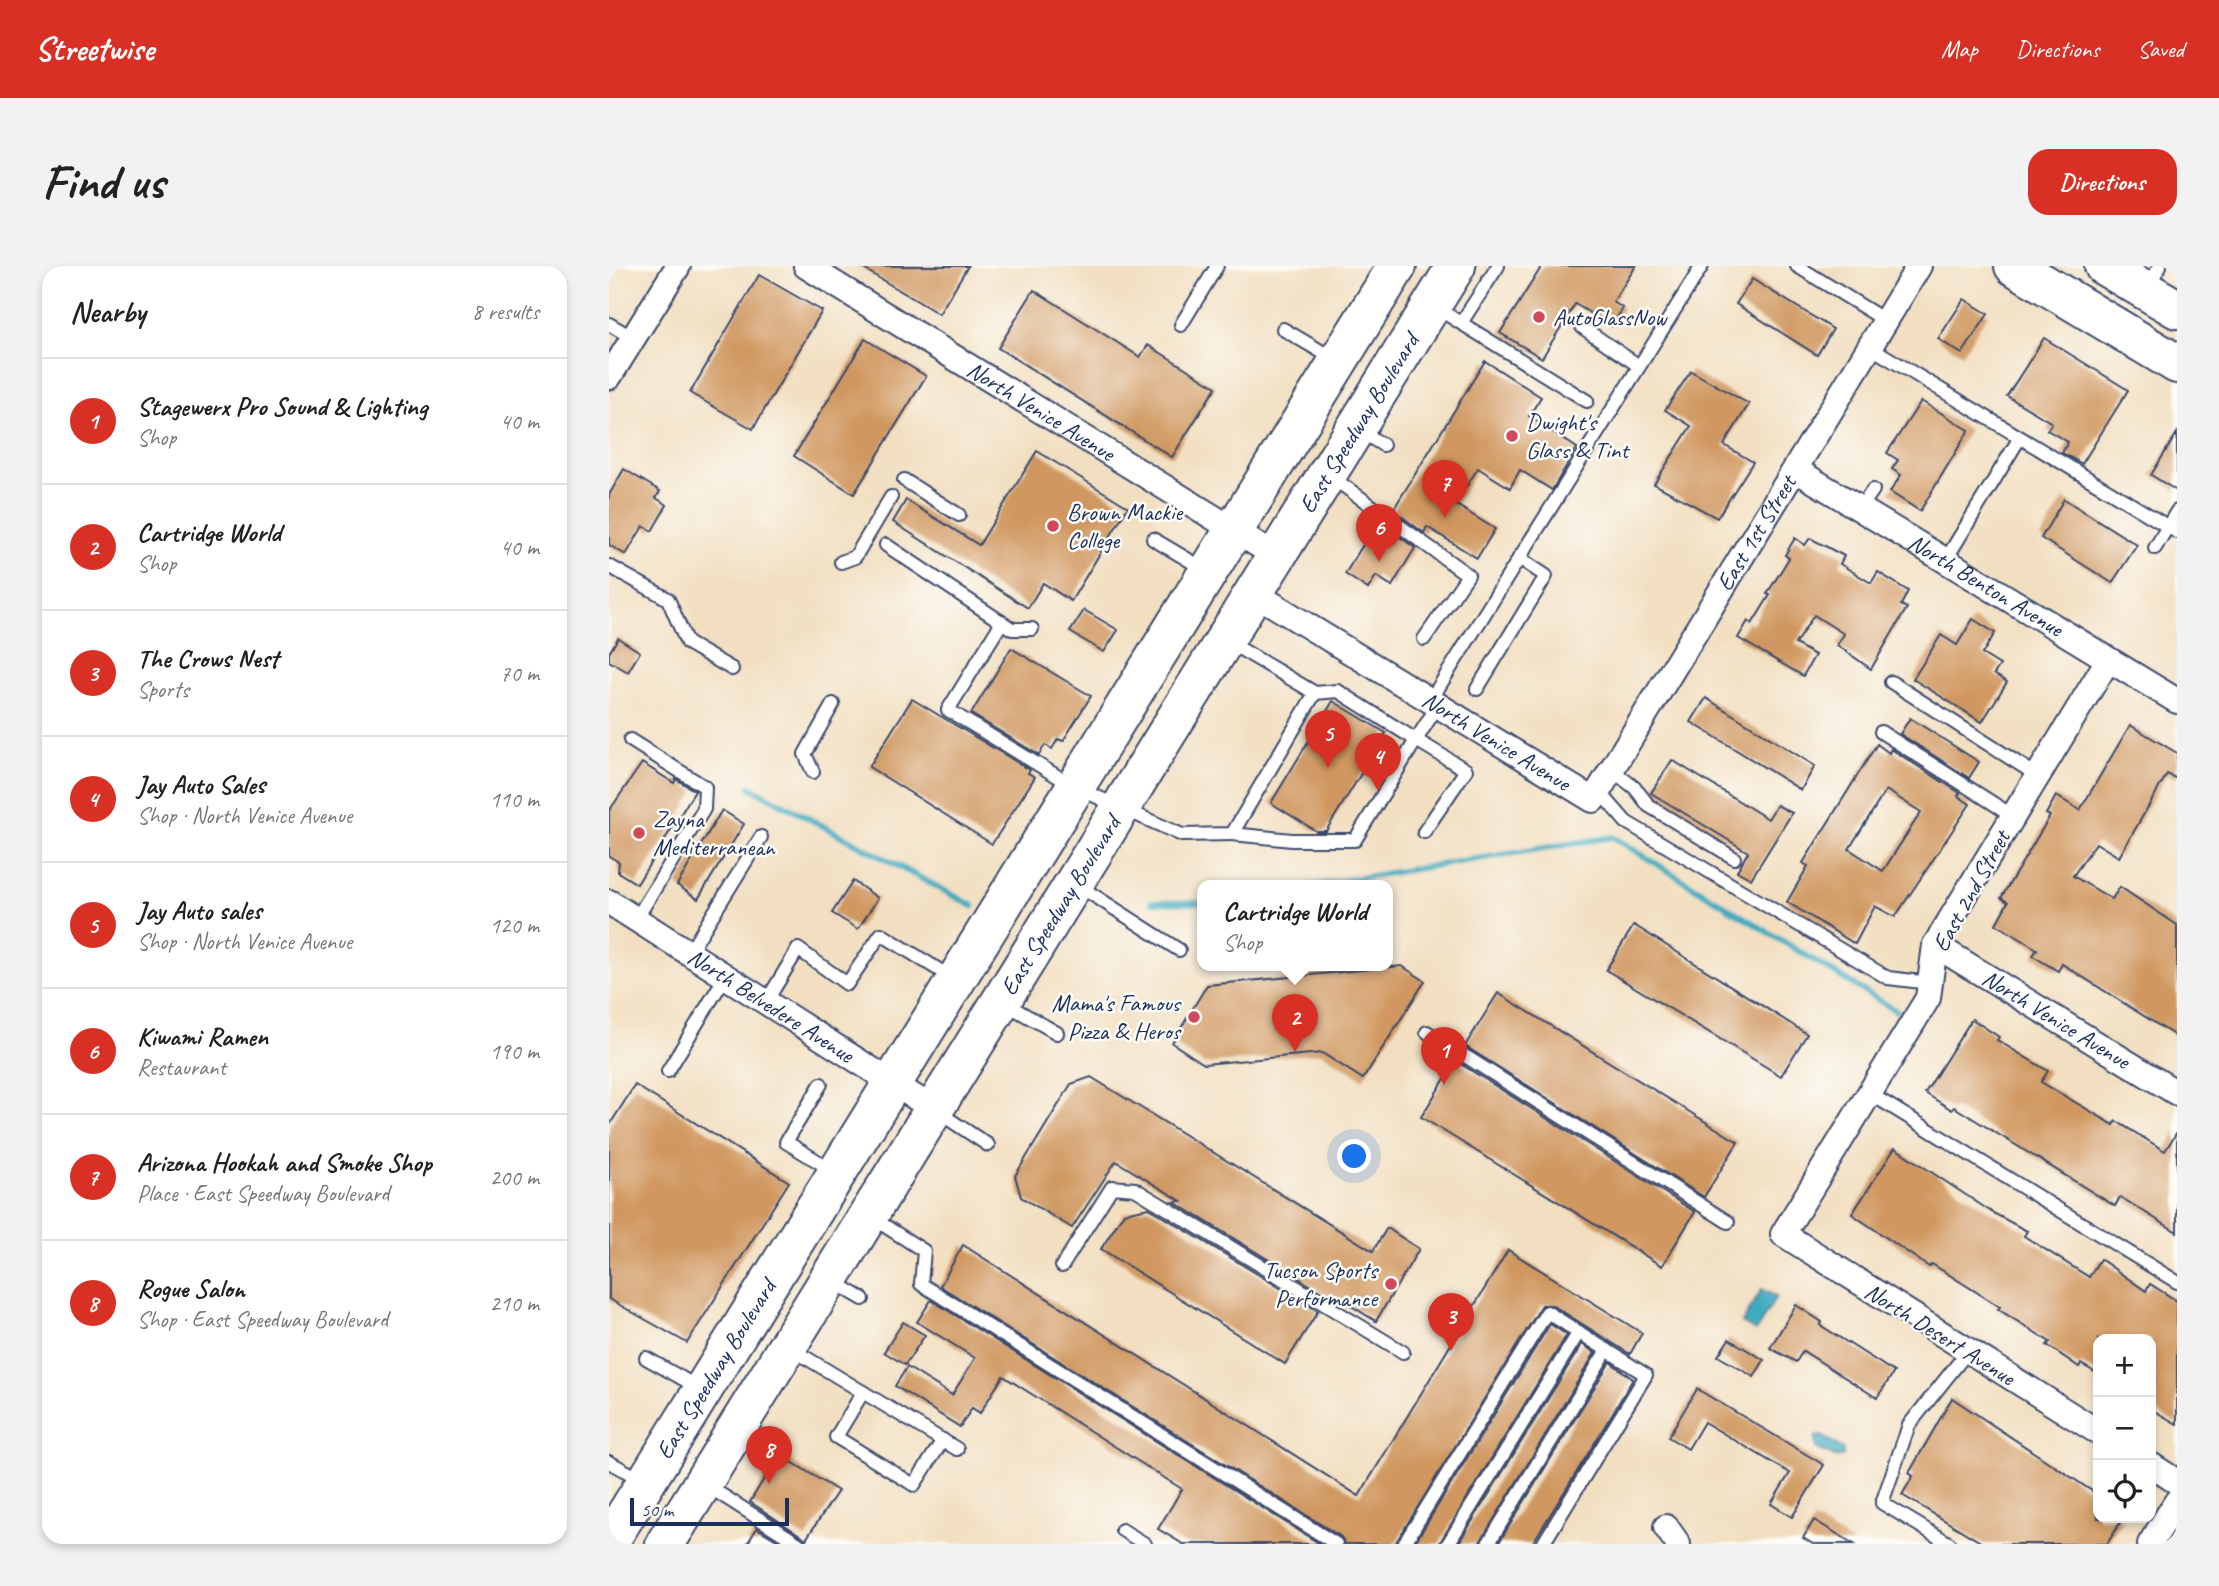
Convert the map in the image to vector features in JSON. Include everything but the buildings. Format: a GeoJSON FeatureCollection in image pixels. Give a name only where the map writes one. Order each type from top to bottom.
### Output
{"type":"FeatureCollection","features":[{"type":"Feature","properties":{"kind":"main road","name":"East Speedway Boulevard"},"geometry":{"type":"LineString","coordinates":[[611,1533],[646,1483],[1397,266]]}},
{"type":"Feature","properties":{"kind":"main road","name":"East Speedway Boulevard"},"geometry":{"type":"LineString","coordinates":[[665,1544],[1003,1002],[1327,474],[1369,437],[1446,314],[1456,266]]}},
{"type":"Feature","properties":{"kind":"main road"},"geometry":{"type":"LineString","coordinates":[[2014,266],[2177,364]]}},
{"type":"Feature","properties":{"kind":"main road"},"geometry":{"type":"LineString","coordinates":[[2129,272],[2177,309]]}},
{"type":"Feature","properties":{"kind":"street"},"geometry":{"type":"LineString","coordinates":[[609,377],[678,266]]}},
{"type":"Feature","properties":{"kind":"street","name":"North Venice Avenue"},"geometry":{"type":"LineString","coordinates":[[806,266],[1276,556]]}},
{"type":"Feature","properties":{"kind":"street","name":"East 1st Street"},"geometry":{"type":"LineString","coordinates":[[1596,796],[1919,266]]}},
{"type":"Feature","properties":{"kind":"street","name":"North Benton Avenue"},"geometry":{"type":"LineString","coordinates":[[1796,470],[1867,500],[1945,561],[2177,701]]}},
{"type":"Feature","properties":{"kind":"street","name":"North Venice Avenue"},"geometry":{"type":"LineString","coordinates":[[1254,593],[1434,703],[1596,796]]}},
{"type":"Feature","properties":{"kind":"street","name":"East 2nd Street"},"geometry":{"type":"LineString","coordinates":[[1783,1234],[1928,998],[1935,946],[2108,660]]}},
{"type":"Feature","properties":{"kind":"street","name":"North Belvedere Avenue"},"geometry":{"type":"LineString","coordinates":[[609,902],[935,1110]]}},
{"type":"Feature","properties":{"kind":"street","name":"North Venice Avenue"},"geometry":{"type":"LineString","coordinates":[[1935,946],[2177,1093]]}},
{"type":"Feature","properties":{"kind":"street","name":"North Desert Avenue"},"geometry":{"type":"LineString","coordinates":[[1783,1234],[2093,1429]]}},
{"type":"Feature","properties":{"kind":"street"},"geometry":{"type":"LineString","coordinates":[[2156,1468],[2177,1482]]}},
{"type":"Feature","properties":{"kind":"street"},"geometry":{"type":"LineString","coordinates":[[2150,1544],[2177,1501]]}},
{"type":"Feature","properties":{"kind":"lane"},"geometry":{"type":"LineString","coordinates":[[1181,325],[1217,266]]}},
{"type":"Feature","properties":{"kind":"lane"},"geometry":{"type":"LineString","coordinates":[[1002,622],[948,710],[1075,787],[1182,835],[1232,834],[1292,840],[1355,840],[1416,740],[1434,703],[1519,558],[1702,266]]}},
{"type":"Feature","properties":{"kind":"lane"},"geometry":{"type":"LineString","coordinates":[[1797,266],[1886,321]]}},
{"type":"Feature","properties":{"kind":"lane"},"geometry":{"type":"LineString","coordinates":[[1497,267],[1446,314],[1587,401]]}},
{"type":"Feature","properties":{"kind":"lane"},"geometry":{"type":"LineString","coordinates":[[609,324],[633,338]]}},
{"type":"Feature","properties":{"kind":"lane"},"geometry":{"type":"LineString","coordinates":[[1582,327],[1639,366]]}},
{"type":"Feature","properties":{"kind":"lane"},"geometry":{"type":"LineString","coordinates":[[1283,329],[1338,362]]}},
{"type":"Feature","properties":{"kind":"lane"},"geometry":{"type":"LineString","coordinates":[[1870,347],[2172,529]]}},
{"type":"Feature","properties":{"kind":"lane"},"geometry":{"type":"LineString","coordinates":[[1945,561],[2019,439]]}},
{"type":"Feature","properties":{"kind":"lane"},"geometry":{"type":"LineString","coordinates":[[1327,474],[1468,575],[1424,639]]}},
{"type":"Feature","properties":{"kind":"lane"},"geometry":{"type":"LineString","coordinates":[[904,480],[959,514]]}},
{"type":"Feature","properties":{"kind":"lane"},"geometry":{"type":"LineString","coordinates":[[841,562],[855,557],[891,497]]}},
{"type":"Feature","properties":{"kind":"lane"},"geometry":{"type":"LineString","coordinates":[[2155,548],[2172,529],[2177,511]]}},
{"type":"Feature","properties":{"kind":"lane"},"geometry":{"type":"LineString","coordinates":[[1153,539],[1209,572]]}},
{"type":"Feature","properties":{"kind":"lane"},"geometry":{"type":"LineString","coordinates":[[886,545],[1012,629],[1032,629]]}},
{"type":"Feature","properties":{"kind":"lane"},"geometry":{"type":"LineString","coordinates":[[1477,689],[1546,576],[1519,558]]}},
{"type":"Feature","properties":{"kind":"lane"},"geometry":{"type":"LineString","coordinates":[[609,566],[668,599],[687,643],[732,669]]}},
{"type":"Feature","properties":{"kind":"lane"},"geometry":{"type":"LineString","coordinates":[[1225,640],[1315,693],[1338,691],[1466,770],[1424,832]]}},
{"type":"Feature","properties":{"kind":"lane"},"geometry":{"type":"LineString","coordinates":[[1891,682],[2038,776]]}},
{"type":"Feature","properties":{"kind":"lane"},"geometry":{"type":"LineString","coordinates":[[1232,834],[1315,693]]}},
{"type":"Feature","properties":{"kind":"lane"},"geometry":{"type":"LineString","coordinates":[[813,772],[805,754],[833,704]]}},
{"type":"Feature","properties":{"kind":"lane"},"geometry":{"type":"LineString","coordinates":[[1881,732],[2013,816]]}},
{"type":"Feature","properties":{"kind":"lane"},"geometry":{"type":"LineString","coordinates":[[630,740],[705,787],[704,808],[636,919]]}},
{"type":"Feature","properties":{"kind":"lane"},"geometry":{"type":"LineString","coordinates":[[1612,770],[1635,788],[1649,806],[1734,858]]}},
{"type":"Feature","properties":{"kind":"lane"},"geometry":{"type":"LineString","coordinates":[[1596,796],[1626,822],[1888,978],[1930,983]]}},
{"type":"Feature","properties":{"kind":"lane"},"geometry":{"type":"LineString","coordinates":[[689,953],[761,837]]}},
{"type":"Feature","properties":{"kind":"lane"},"geometry":{"type":"LineString","coordinates":[[1076,884],[1179,950]]}},
{"type":"Feature","properties":{"kind":"lane"},"geometry":{"type":"LineString","coordinates":[[765,1002],[798,949],[847,984],[881,934],[955,980]]}},
{"type":"Feature","properties":{"kind":"lane"},"geometry":{"type":"LineString","coordinates":[[668,1071],[725,977]]}},
{"type":"Feature","properties":{"kind":"lane"},"geometry":{"type":"LineString","coordinates":[[1003,1002],[1057,1034]]}},
{"type":"Feature","properties":{"kind":"lane"},"geometry":{"type":"LineString","coordinates":[[1427,1032],[1728,1222]]}},
{"type":"Feature","properties":{"kind":"lane"},"geometry":{"type":"LineString","coordinates":[[821,1084],[786,1142],[837,1172]]}},
{"type":"Feature","properties":{"kind":"lane"},"geometry":{"type":"LineString","coordinates":[[1869,1093],[2177,1282]]}},
{"type":"Feature","properties":{"kind":"lane"},"geometry":{"type":"LineString","coordinates":[[935,1110],[988,1145]]}},
{"type":"Feature","properties":{"kind":"lane"},"geometry":{"type":"LineString","coordinates":[[1062,1266],[1112,1188],[1135,1189],[1403,1352]]}},
{"type":"Feature","properties":{"kind":"lane"},"geometry":{"type":"LineString","coordinates":[[868,1215],[924,1251],[921,1284],[1336,1544]]}},
{"type":"Feature","properties":{"kind":"lane"},"geometry":{"type":"LineString","coordinates":[[828,1279],[863,1299]]}},
{"type":"Feature","properties":{"kind":"lane"},"geometry":{"type":"LineString","coordinates":[[1404,1544],[1547,1312],[1646,1375],[1543,1544]]}},
{"type":"Feature","properties":{"kind":"lane"},"geometry":{"type":"LineString","coordinates":[[1448,1544],[1579,1332]]}},
{"type":"Feature","properties":{"kind":"lane"},"geometry":{"type":"LineString","coordinates":[[787,1346],[957,1449]]}},
{"type":"Feature","properties":{"kind":"lane"},"geometry":{"type":"LineString","coordinates":[[1488,1544],[1607,1350]]}},
{"type":"Feature","properties":{"kind":"lane"},"geometry":{"type":"LineString","coordinates":[[1950,1544],[1882,1503],[1909,1425],[1968,1351]]}},
{"type":"Feature","properties":{"kind":"lane"},"geometry":{"type":"LineString","coordinates":[[646,1357],[703,1390]]}},
{"type":"Feature","properties":{"kind":"lane"},"geometry":{"type":"LineString","coordinates":[[863,1392],[836,1437],[914,1485],[943,1440]]}},
{"type":"Feature","properties":{"kind":"lane"},"geometry":{"type":"LineString","coordinates":[[609,1461],[646,1483]]}},
{"type":"Feature","properties":{"kind":"lane"},"geometry":{"type":"LineString","coordinates":[[702,1483],[799,1544]]}},
{"type":"Feature","properties":{"kind":"lane"},"geometry":{"type":"LineString","coordinates":[[1122,1530],[1145,1544]]}},
{"type":"Feature","properties":{"kind":"water"},"geometry":{"type":"Polygon","coordinates":[[[1762,1289],[1776,1297],[1756,1331],[1742,1323],[1762,1289]]]}},
{"type":"Feature","properties":{"kind":"water"},"geometry":{"type":"Polygon","coordinates":[[[1822,1436],[1843,1449],[1843,1456],[1837,1458],[1816,1448],[1815,1437],[1822,1436]]]}},
{"type":"Feature","properties":{"kind":"waterway"},"geometry":{"type":"LineString","coordinates":[[750,787],[973,906]]}},
{"type":"Feature","properties":{"kind":"waterway"},"geometry":{"type":"LineString","coordinates":[[1346,880],[1613,837],[1898,1012]]}},
{"type":"Feature","properties":{"kind":"waterway"},"geometry":{"type":"LineString","coordinates":[[1152,902],[1197,903]]}},
{"type":"Feature","properties":{"kind":"place","name":"AutoGlassNow"},"geometry":{"type":"Point","coordinates":[1539,317]}},
{"type":"Feature","properties":{"kind":"place","name":"Dwight's Glass & Tint"},"geometry":{"type":"Point","coordinates":[1512,436]}},
{"type":"Feature","properties":{"kind":"place","name":"Arizona Hookah and Smoke Shop"},"geometry":{"type":"Point","coordinates":[1445,518]}},
{"type":"Feature","properties":{"kind":"place","name":"Brown Mackie College"},"geometry":{"type":"Point","coordinates":[1053,526]}},
{"type":"Feature","properties":{"kind":"place","name":"Kiwami Ramen"},"geometry":{"type":"Point","coordinates":[1379,562]}},
{"type":"Feature","properties":{"kind":"place","name":"Jay Auto sales"},"geometry":{"type":"Point","coordinates":[1328,768]}},
{"type":"Feature","properties":{"kind":"place","name":"Jay Auto Sales"},"geometry":{"type":"Point","coordinates":[1378,791]}},
{"type":"Feature","properties":{"kind":"place","name":"Zayna Mediterranean"},"geometry":{"type":"Point","coordinates":[639,833]}},
{"type":"Feature","properties":{"kind":"place","name":"Mama's Famous Pizza & Heros"},"geometry":{"type":"Point","coordinates":[1194,1017]}},
{"type":"Feature","properties":{"kind":"place","name":"Cartridge World"},"geometry":{"type":"Point","coordinates":[1295,1052]}},
{"type":"Feature","properties":{"kind":"place","name":"Stagewerx Pro Sound & Lighting"},"geometry":{"type":"Point","coordinates":[1444,1085]}},
{"type":"Feature","properties":{"kind":"place","name":"Tucson Sports Performance"},"geometry":{"type":"Point","coordinates":[1391,1284]}},
{"type":"Feature","properties":{"kind":"place","name":"The Crows Nest"},"geometry":{"type":"Point","coordinates":[1451,1351]}},
{"type":"Feature","properties":{"kind":"place","name":"Rogue Salon"},"geometry":{"type":"Point","coordinates":[769,1484]}}]}
